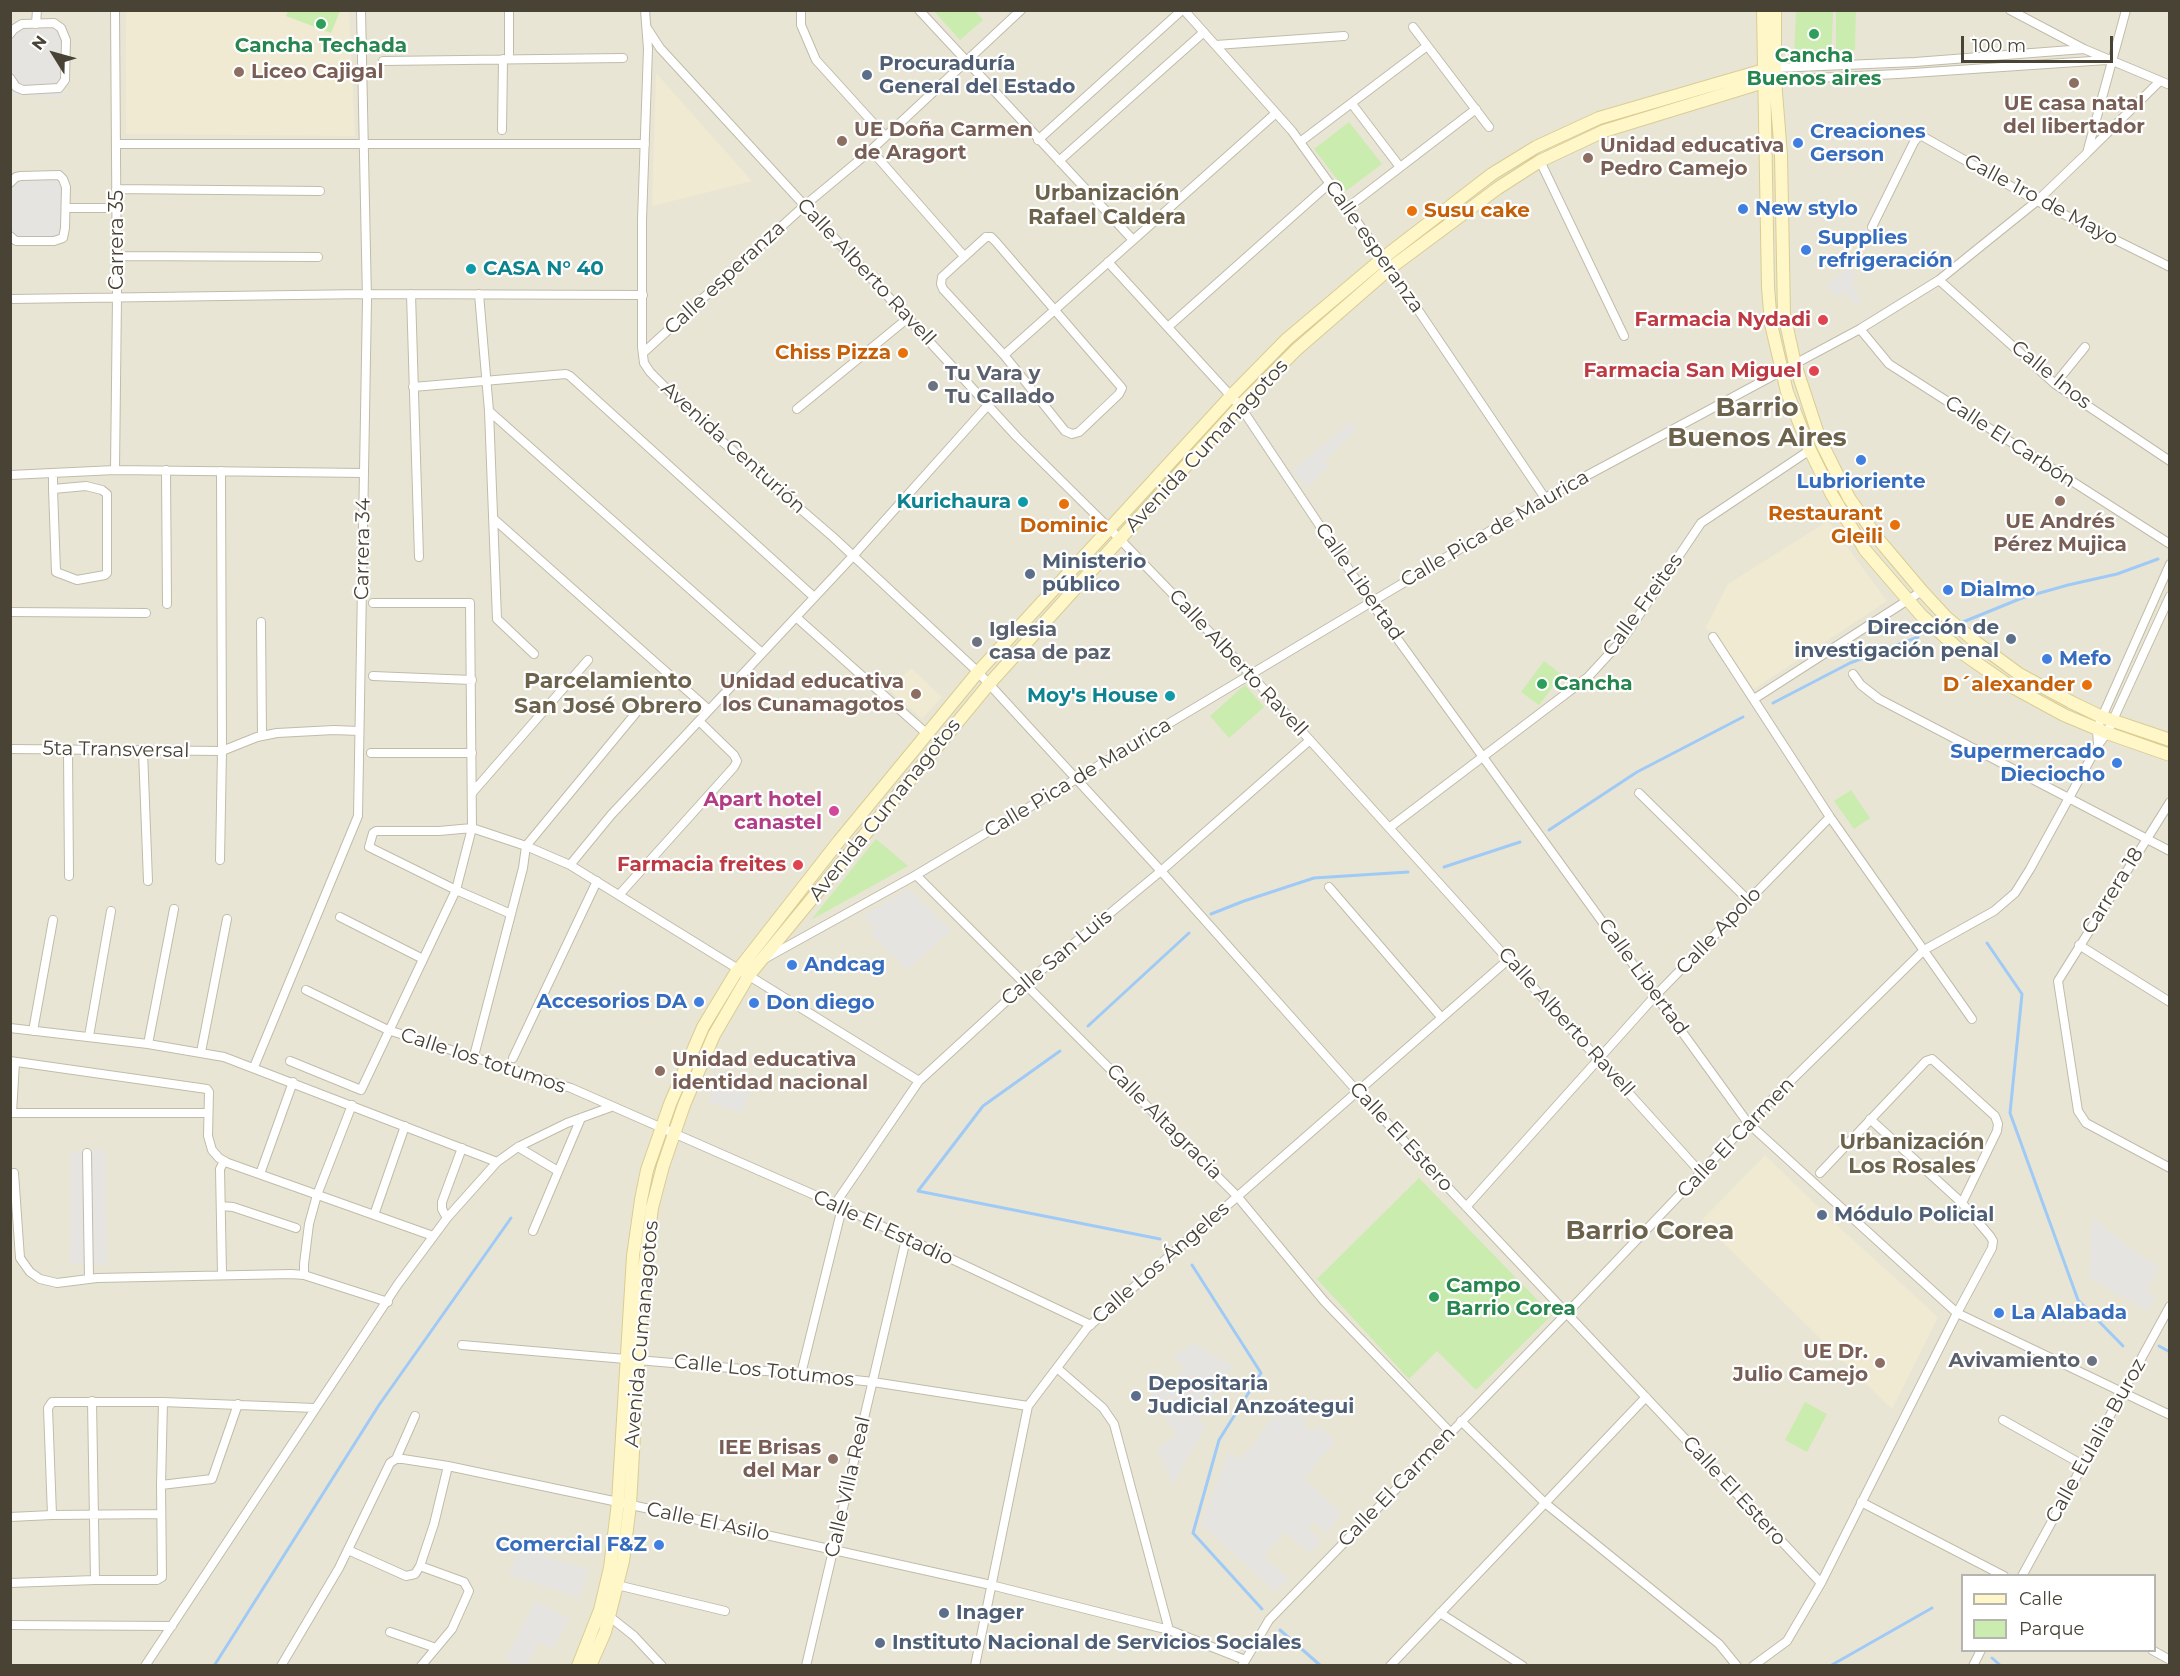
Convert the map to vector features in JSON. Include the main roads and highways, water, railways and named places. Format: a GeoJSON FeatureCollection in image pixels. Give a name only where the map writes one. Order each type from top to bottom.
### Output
{"type":"FeatureCollection","features":[{"type":"Feature","properties":{"kind":"waterway"},"geometry":{"type":"LineString","coordinates":[[1963,622],[2022,598],[2117,574],[2158,559]]}},
{"type":"Feature","properties":{"kind":"waterway"},"geometry":{"type":"LineString","coordinates":[[1773,703],[1850,663],[1918,637]]}},
{"type":"Feature","properties":{"kind":"waterway"},"geometry":{"type":"LineString","coordinates":[[1549,830],[1637,772],[1743,717]]}},
{"type":"Feature","properties":{"kind":"waterway"},"geometry":{"type":"LineString","coordinates":[[1444,867],[1520,842]]}},
{"type":"Feature","properties":{"kind":"waterway"},"geometry":{"type":"LineString","coordinates":[[1211,914],[1314,878],[1408,872]]}},
{"type":"Feature","properties":{"kind":"waterway"},"geometry":{"type":"LineString","coordinates":[[1088,1026],[1189,933]]}},
{"type":"Feature","properties":{"kind":"waterway"},"geometry":{"type":"LineString","coordinates":[[1987,943],[2022,994],[2010,1113],[2078,1300],[2123,1346]]}},
{"type":"Feature","properties":{"kind":"waterway"},"geometry":{"type":"LineString","coordinates":[[1060,1051],[983,1106],[918,1191],[1160,1239]]}},
{"type":"Feature","properties":{"kind":"waterway"},"geometry":{"type":"LineString","coordinates":[[214,1666],[379,1405],[511,1218]]}},
{"type":"Feature","properties":{"kind":"waterway"},"geometry":{"type":"LineString","coordinates":[[1192,1265],[1261,1373],[1219,1440],[1193,1533],[1262,1609]]}},
{"type":"Feature","properties":{"kind":"waterway"},"geometry":{"type":"LineString","coordinates":[[2159,1346],[2170,1352]]}},
{"type":"Feature","properties":{"kind":"waterway"},"geometry":{"type":"LineString","coordinates":[[1830,1666],[1932,1608]]}},
{"type":"Feature","properties":{"kind":"waterway"},"geometry":{"type":"LineString","coordinates":[[1280,1630],[1321,1666]]}},
{"type":"Feature","properties":{"kind":"waterway"},"geometry":{"type":"LineString","coordinates":[[1992,1658],[2001,1666]]}},
{"type":"Feature","properties":{"kind":"place","name":"Cancha Techada"},"geometry":{"type":"Point","coordinates":[321,24]}},
{"type":"Feature","properties":{"kind":"place","name":"Cancha Buenos aires"},"geometry":{"type":"Point","coordinates":[1814,34]}},
{"type":"Feature","properties":{"kind":"place","name":"Liceo Cajigal"},"geometry":{"type":"Point","coordinates":[239,72]}},
{"type":"Feature","properties":{"kind":"place","name":"Procuraduría General del Estado"},"geometry":{"type":"Point","coordinates":[867,75]}},
{"type":"Feature","properties":{"kind":"place","name":"UE casa natal del libertador"},"geometry":{"type":"Point","coordinates":[2074,83]}},
{"type":"Feature","properties":{"kind":"place","name":"UE Doña Carmen de Aragort"},"geometry":{"type":"Point","coordinates":[842,141]}},
{"type":"Feature","properties":{"kind":"place","name":"Creaciones Gerson"},"geometry":{"type":"Point","coordinates":[1798,143]}},
{"type":"Feature","properties":{"kind":"place","name":"Unidad educativa Pedro Camejo"},"geometry":{"type":"Point","coordinates":[1588,158]}},
{"type":"Feature","properties":{"kind":"place","name":"New stylo"},"geometry":{"type":"Point","coordinates":[1743,209]}},
{"type":"Feature","properties":{"kind":"place","name":"Susu cake"},"geometry":{"type":"Point","coordinates":[1412,211]}},
{"type":"Feature","properties":{"kind":"place","name":"Supplies refrigeración"},"geometry":{"type":"Point","coordinates":[1806,250]}},
{"type":"Feature","properties":{"kind":"place","name":"CASA N° 40"},"geometry":{"type":"Point","coordinates":[471,269]}},
{"type":"Feature","properties":{"kind":"place","name":"Farmacia Nydadi"},"geometry":{"type":"Point","coordinates":[1823,320]}},
{"type":"Feature","properties":{"kind":"place","name":"Chiss Pizza"},"geometry":{"type":"Point","coordinates":[903,353]}},
{"type":"Feature","properties":{"kind":"place","name":"Farmacia San Miguel"},"geometry":{"type":"Point","coordinates":[1814,371]}},
{"type":"Feature","properties":{"kind":"place","name":"Tu Vara y Tu Callado"},"geometry":{"type":"Point","coordinates":[933,386]}},
{"type":"Feature","properties":{"kind":"place","name":"Lubrioriente"},"geometry":{"type":"Point","coordinates":[1861,460]}},
{"type":"Feature","properties":{"kind":"place","name":"UE Andrés Pérez Mujica"},"geometry":{"type":"Point","coordinates":[2060,501]}},
{"type":"Feature","properties":{"kind":"place","name":"Kurichaura"},"geometry":{"type":"Point","coordinates":[1023,502]}},
{"type":"Feature","properties":{"kind":"place","name":"Dominic"},"geometry":{"type":"Point","coordinates":[1064,504]}},
{"type":"Feature","properties":{"kind":"place","name":"Restaurant Gleili"},"geometry":{"type":"Point","coordinates":[1895,525]}},
{"type":"Feature","properties":{"kind":"place","name":"Ministerio público"},"geometry":{"type":"Point","coordinates":[1030,574]}},
{"type":"Feature","properties":{"kind":"place","name":"Dialmo"},"geometry":{"type":"Point","coordinates":[1948,590]}},
{"type":"Feature","properties":{"kind":"place","name":"Dirección de investigación penal"},"geometry":{"type":"Point","coordinates":[2011,639]}},
{"type":"Feature","properties":{"kind":"place","name":"Iglesia casa de paz"},"geometry":{"type":"Point","coordinates":[977,642]}},
{"type":"Feature","properties":{"kind":"place","name":"Mefo"},"geometry":{"type":"Point","coordinates":[2047,659]}},
{"type":"Feature","properties":{"kind":"place","name":"Cancha"},"geometry":{"type":"Point","coordinates":[1542,684]}},
{"type":"Feature","properties":{"kind":"place","name":"D´alexander"},"geometry":{"type":"Point","coordinates":[2087,685]}},
{"type":"Feature","properties":{"kind":"place","name":"Unidad educativa los Cunamagotos"},"geometry":{"type":"Point","coordinates":[916,694]}},
{"type":"Feature","properties":{"kind":"place","name":"Moy's House"},"geometry":{"type":"Point","coordinates":[1170,696]}},
{"type":"Feature","properties":{"kind":"place","name":"Supermercado Dieciocho"},"geometry":{"type":"Point","coordinates":[2117,763]}},
{"type":"Feature","properties":{"kind":"place","name":"Apart hotel canastel"},"geometry":{"type":"Point","coordinates":[834,811]}},
{"type":"Feature","properties":{"kind":"place","name":"Farmacia freites"},"geometry":{"type":"Point","coordinates":[798,865]}},
{"type":"Feature","properties":{"kind":"place","name":"Andcag"},"geometry":{"type":"Point","coordinates":[792,965]}},
{"type":"Feature","properties":{"kind":"place","name":"Accesorios DA"},"geometry":{"type":"Point","coordinates":[699,1002]}},
{"type":"Feature","properties":{"kind":"place","name":"Don diego"},"geometry":{"type":"Point","coordinates":[754,1003]}},
{"type":"Feature","properties":{"kind":"place","name":"Unidad educativa identidad nacional"},"geometry":{"type":"Point","coordinates":[660,1071]}},
{"type":"Feature","properties":{"kind":"place","name":"Módulo Policial"},"geometry":{"type":"Point","coordinates":[1822,1215]}},
{"type":"Feature","properties":{"kind":"place","name":"Campo Barrio Corea"},"geometry":{"type":"Point","coordinates":[1434,1297]}},
{"type":"Feature","properties":{"kind":"place","name":"La Alabada"},"geometry":{"type":"Point","coordinates":[1999,1313]}},
{"type":"Feature","properties":{"kind":"place","name":"Avivamiento"},"geometry":{"type":"Point","coordinates":[2092,1361]}},
{"type":"Feature","properties":{"kind":"place","name":"UE Dr. Julio Camejo"},"geometry":{"type":"Point","coordinates":[1880,1363]}},
{"type":"Feature","properties":{"kind":"place","name":"Depositaria Judicial Anzoátegui"},"geometry":{"type":"Point","coordinates":[1136,1396]}},
{"type":"Feature","properties":{"kind":"place","name":"IEE Brisas del Mar"},"geometry":{"type":"Point","coordinates":[833,1459]}},
{"type":"Feature","properties":{"kind":"place","name":"Comercial F&Z"},"geometry":{"type":"Point","coordinates":[659,1545]}},
{"type":"Feature","properties":{"kind":"place","name":"Inager"},"geometry":{"type":"Point","coordinates":[944,1613]}},
{"type":"Feature","properties":{"kind":"place","name":"Instituto Nacional de Servicios Sociales"},"geometry":{"type":"Point","coordinates":[880,1643]}},
{"type":"Feature","properties":{"kind":"district","name":"Urbanización Rafael Caldera"},"geometry":{"type":"Point","coordinates":[1107,206]}},
{"type":"Feature","properties":{"kind":"district","name":"Barrio Buenos Aires"},"geometry":{"type":"Point","coordinates":[1757,423]}},
{"type":"Feature","properties":{"kind":"district","name":"Parcelamiento San José Obrero"},"geometry":{"type":"Point","coordinates":[608,694]}},
{"type":"Feature","properties":{"kind":"district","name":"Urbanización Los Rosales"},"geometry":{"type":"Point","coordinates":[1912,1155]}},
{"type":"Feature","properties":{"kind":"district","name":"Barrio Corea"},"geometry":{"type":"Point","coordinates":[1650,1231]}}]}
